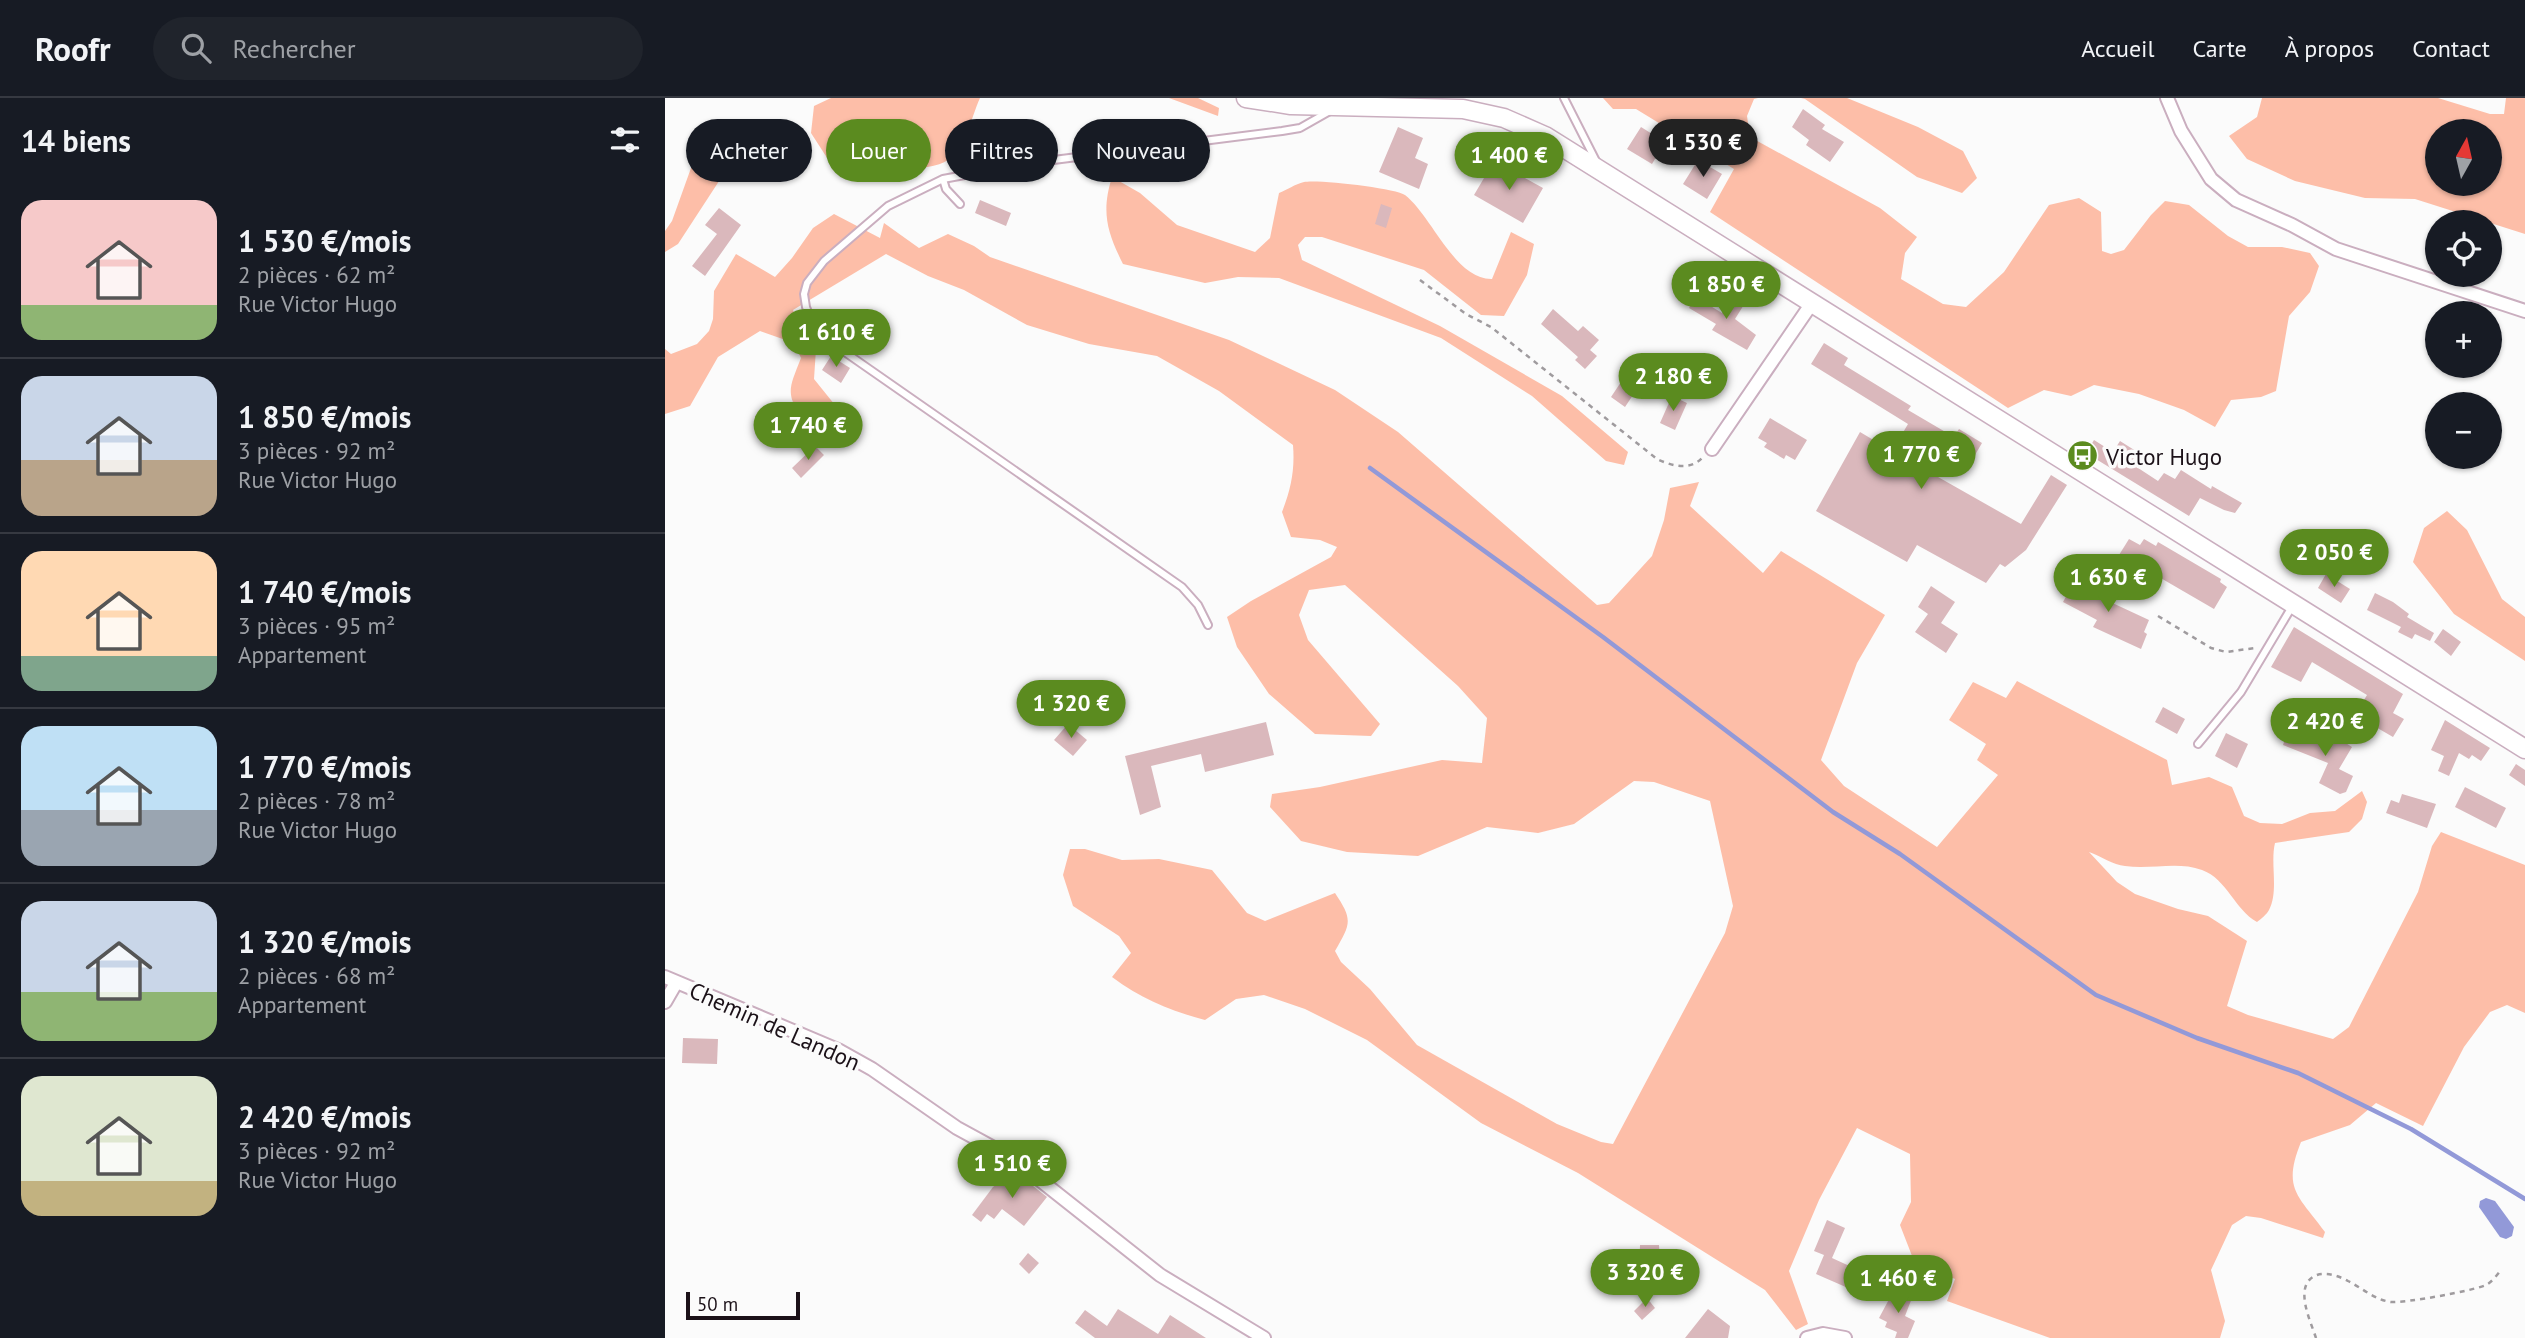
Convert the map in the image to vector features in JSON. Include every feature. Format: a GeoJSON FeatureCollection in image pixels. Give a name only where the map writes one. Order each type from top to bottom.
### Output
{"type":"FeatureCollection","features":[{"type":"Feature","properties":{"kind":"main road"},"geometry":{"type":"LineString","coordinates":[[1246,98],[1291,105],[1463,109],[1504,118],[1545,136],[2525,749]]}},
{"type":"Feature","properties":{"kind":"street"},"geometry":{"type":"LineString","coordinates":[[2167,98],[2181,131],[2211,180],[2236,200],[2336,249],[2525,312]]}},
{"type":"Feature","properties":{"kind":"street"},"geometry":{"type":"LineString","coordinates":[[1712,449],[1812,303]]}},
{"type":"Feature","properties":{"kind":"street"},"geometry":{"type":"LineString","coordinates":[[665,1002],[670,980]]}},
{"type":"Feature","properties":{"kind":"street","name":"Chemin de Landon"},"geometry":{"type":"LineString","coordinates":[[670,980],[838,1050],[872,1069],[957,1128],[1012,1158],[1160,1275],[1264,1338]]}},
{"type":"Feature","properties":{"kind":"street"},"geometry":{"type":"LineString","coordinates":[[1807,1338],[1823,1335],[1845,1338]]}},
{"type":"Feature","properties":{"kind":"lane"},"geometry":{"type":"LineString","coordinates":[[1564,98],[1602,172]]}},
{"type":"Feature","properties":{"kind":"lane"},"geometry":{"type":"LineString","coordinates":[[1208,625],[1198,605],[1182,587],[839,348],[812,321],[804,294],[807,283],[824,261],[888,205],[943,179],[1030,163],[1300,128],[1336,107]]}},
{"type":"Feature","properties":{"kind":"lane"},"geometry":{"type":"LineString","coordinates":[[943,179],[946,188],[960,204]]}},
{"type":"Feature","properties":{"kind":"lane"},"geometry":{"type":"LineString","coordinates":[[2198,744],[2241,692],[2294,604]]}},
{"type":"Feature","properties":{"kind":"path"},"geometry":{"type":"LineString","coordinates":[[1420,280],[1466,314],[1491,327],[1657,459],[1668,464],[1696,465],[1712,449]]}},
{"type":"Feature","properties":{"kind":"path"},"geometry":{"type":"LineString","coordinates":[[2158,616],[2211,648],[2226,652],[2269,646]]}},
{"type":"Feature","properties":{"kind":"path"},"geometry":{"type":"LineString","coordinates":[[2316,1338],[2304,1295],[2306,1285],[2313,1277],[2321,1274],[2339,1277],[2376,1297],[2398,1302],[2488,1284],[2501,1270]]}},
{"type":"Feature","properties":{"kind":"shaded area"},"geometry":{"type":"Polygon","coordinates":[[[831,98],[980,98],[972,119],[945,119],[945,162],[931,166],[931,119],[826,119],[826,156],[812,135],[814,106],[831,98]]]}},
{"type":"Feature","properties":{"kind":"shaded area"},"geometry":{"type":"Polygon","coordinates":[[[1169,98],[1198,98],[1219,108],[1218,116],[1169,98]]]}},
{"type":"Feature","properties":{"kind":"shaded area"},"geometry":{"type":"Polygon","coordinates":[[[1603,98],[1758,98],[1754,99],[1747,116],[1750,137],[1880,208],[1917,237],[1905,253],[1901,279],[1943,304],[1966,307],[2004,272],[2049,205],[2079,198],[2101,212],[2102,251],[2111,254],[2124,250],[2165,201],[2189,205],[2228,236],[2248,247],[2282,247],[2310,253],[2319,266],[2310,292],[2289,316],[2276,391],[2261,397],[2231,400],[2215,427],[2184,410],[2139,394],[2094,385],[2071,396],[2044,390],[2008,408],[1710,212],[1734,169],[1636,109],[1613,109],[1603,98]]]}},
{"type":"Feature","properties":{"kind":"shaded area"},"geometry":{"type":"Polygon","coordinates":[[[1801,98],[1847,98],[1918,127],[1963,151],[1977,178],[1962,193],[1917,177],[1801,98]]]}},
{"type":"Feature","properties":{"kind":"shaded area"},"geometry":{"type":"Polygon","coordinates":[[[2262,98],[2438,98],[2490,114],[2504,114],[2506,98],[2525,98],[2525,234],[2502,227],[2502,210],[2450,210],[2415,199],[2365,198],[2295,181],[2247,159],[2229,136],[2257,117],[2262,98]]]}},
{"type":"Feature","properties":{"kind":"shaded area"},"geometry":{"type":"Polygon","coordinates":[[[1311,181],[1372,187],[1405,195],[1455,258],[1479,277],[1492,279],[1511,232],[1534,244],[1527,275],[1504,316],[1481,315],[1424,270],[1322,237],[1305,237],[1298,245],[1302,260],[1440,326],[1562,396],[1628,452],[1624,465],[1606,461],[1532,396],[1441,338],[1279,278],[1238,277],[1205,283],[1123,264],[1107,222],[1111,182],[1121,182],[1140,193],[1177,225],[1255,252],[1270,238],[1279,193],[1311,181]]]}},
{"type":"Feature","properties":{"kind":"shaded area"},"geometry":{"type":"Polygon","coordinates":[[[686,182],[718,182],[678,244],[665,252],[665,231],[672,221],[686,182]]]}},
{"type":"Feature","properties":{"kind":"shaded area"},"geometry":{"type":"Polygon","coordinates":[[[834,214],[880,238],[884,223],[919,248],[948,234],[990,257],[1229,340],[1335,390],[1398,432],[1597,605],[1609,603],[1652,556],[1664,520],[1670,488],[1699,482],[1690,506],[1763,573],[1781,551],[1885,615],[1857,663],[1821,760],[1844,786],[1937,847],[1998,775],[1977,760],[1986,744],[1949,720],[1973,682],[2006,698],[2017,681],[2167,760],[2172,785],[2209,777],[2232,787],[2244,816],[2260,823],[2282,824],[2310,813],[2335,811],[2362,791],[2367,802],[2362,819],[2349,832],[2275,843],[2272,903],[2268,912],[2257,922],[2249,917],[2218,880],[2202,870],[2183,866],[2125,866],[2089,852],[2117,882],[2135,894],[2208,916],[2247,941],[2227,1006],[2248,1015],[2333,1039],[2349,1027],[2418,892],[2432,846],[2441,832],[2525,865],[2525,1013],[2507,1005],[2490,1012],[2464,1047],[2423,1126],[2376,1103],[2350,1125],[2301,1142],[2295,1158],[2293,1181],[2301,1200],[2325,1232],[2323,1238],[2261,1218],[2246,1216],[2232,1225],[2211,1270],[2225,1321],[2220,1338],[2050,1338],[1947,1301],[1955,1279],[1914,1261],[1900,1225],[1911,1202],[1910,1154],[1857,1128],[1819,1200],[1789,1271],[1808,1324],[1796,1330],[1765,1290],[1578,1173],[1481,1123],[1367,1040],[1305,1009],[1264,995],[1236,999],[1205,1020],[1157,1003],[1112,977],[1131,953],[1119,936],[1073,906],[1063,875],[1070,849],[1085,849],[1122,860],[1159,859],[1212,870],[1247,913],[1265,921],[1335,893],[1345,910],[1348,922],[1335,951],[1341,962],[1370,989],[1417,1045],[1557,1124],[1601,1142],[1613,1144],[1725,933],[1733,906],[1710,801],[1654,782],[1634,781],[1574,824],[1538,833],[1487,827],[1418,856],[1347,852],[1301,841],[1270,807],[1272,794],[1320,787],[1442,760],[1482,763],[1487,718],[1458,686],[1345,585],[1309,590],[1299,615],[1308,640],[1380,724],[1371,736],[1315,734],[1269,694],[1237,647],[1227,617],[1331,557],[1337,547],[1320,540],[1291,537],[1282,512],[1292,479],[1293,445],[1219,391],[1157,356],[1089,344],[1027,325],[964,290],[928,276],[886,254],[793,310],[804,336],[816,349],[814,379],[843,415],[832,428],[806,424],[795,406],[791,385],[801,358],[794,343],[760,331],[718,357],[690,406],[665,414],[665,349],[671,354],[697,344],[709,331],[713,319],[714,291],[736,254],[775,277],[813,228],[834,214]]]}},
{"type":"Feature","properties":{"kind":"shaded area"},"geometry":{"type":"Polygon","coordinates":[[[2447,511],[2467,530],[2502,599],[2525,617],[2525,661],[2454,614],[2413,562],[2424,528],[2447,511]]]}},
{"type":"Feature","properties":{"kind":"water"},"geometry":{"type":"Polygon","coordinates":[[[2486,1198],[2495,1201],[2514,1227],[2512,1236],[2506,1239],[2500,1237],[2479,1207],[2480,1201],[2486,1198]]]}},
{"type":"Feature","properties":{"kind":"building"},"geometry":{"type":"Polygon","coordinates":[[[1803,109],[1825,125],[1822,129],[1844,142],[1830,162],[1806,145],[1809,140],[1792,127],[1803,109]]]}},
{"type":"Feature","properties":{"kind":"building"},"geometry":{"type":"Polygon","coordinates":[[[1398,127],[1423,138],[1415,158],[1428,164],[1419,189],[1379,172],[1398,127]]]}},
{"type":"Feature","properties":{"kind":"building"},"geometry":{"type":"Polygon","coordinates":[[[1641,127],[1665,142],[1652,164],[1627,149],[1641,127]]]}},
{"type":"Feature","properties":{"kind":"building"},"geometry":{"type":"Polygon","coordinates":[[[1698,160],[1722,174],[1707,199],[1683,184],[1698,160]]]}},
{"type":"Feature","properties":{"kind":"building"},"geometry":{"type":"Polygon","coordinates":[[[1494,161],[1543,188],[1523,223],[1474,195],[1494,161]]]}},
{"type":"Feature","properties":{"kind":"building"},"geometry":{"type":"Polygon","coordinates":[[[980,200],[1011,213],[1006,226],[975,213],[980,200]]]}},
{"type":"Feature","properties":{"kind":"building"},"geometry":{"type":"Polygon","coordinates":[[[1381,204],[1392,208],[1386,228],[1375,224],[1381,204]]]}},
{"type":"Feature","properties":{"kind":"building"},"geometry":{"type":"Polygon","coordinates":[[[719,208],[741,225],[705,276],[692,266],[717,234],[705,225],[719,208]]]}},
{"type":"Feature","properties":{"kind":"building"},"geometry":{"type":"Polygon","coordinates":[[[1733,295],[1745,303],[1735,319],[1756,335],[1747,350],[1712,330],[1716,324],[1689,308],[1696,297],[1722,313],[1733,295]]]}},
{"type":"Feature","properties":{"kind":"building"},"geometry":{"type":"Polygon","coordinates":[[[1553,309],[1578,331],[1583,326],[1599,340],[1590,350],[1597,356],[1585,369],[1575,360],[1578,357],[1541,324],[1553,309]]]}},
{"type":"Feature","properties":{"kind":"building"},"geometry":{"type":"Polygon","coordinates":[[[1824,343],[1848,358],[1844,365],[1911,406],[1908,410],[1954,437],[1959,429],[1982,443],[1972,460],[1947,447],[1931,473],[2021,524],[2051,475],[2067,485],[2026,550],[2005,567],[2000,564],[1986,583],[1917,545],[1907,562],[1816,511],[1860,432],[1892,451],[1908,424],[1811,364],[1824,343]]]}},
{"type":"Feature","properties":{"kind":"building"},"geometry":{"type":"Polygon","coordinates":[[[831,356],[850,368],[841,383],[822,370],[831,356]]]}},
{"type":"Feature","properties":{"kind":"building"},"geometry":{"type":"Polygon","coordinates":[[[1627,373],[1641,383],[1625,407],[1611,397],[1627,373]]]}},
{"type":"Feature","properties":{"kind":"building"},"geometry":{"type":"Polygon","coordinates":[[[1672,396],[1687,403],[1675,430],[1660,423],[1672,396]]]}},
{"type":"Feature","properties":{"kind":"building"},"geometry":{"type":"Polygon","coordinates":[[[1770,418],[1807,440],[1795,460],[1786,455],[1784,459],[1764,447],[1767,443],[1758,438],[1770,418]]]}},
{"type":"Feature","properties":{"kind":"building"},"geometry":{"type":"Polygon","coordinates":[[[2094,440],[2113,452],[2120,441],[2139,453],[2132,464],[2158,481],[2164,473],[2175,479],[2181,470],[2211,489],[2212,486],[2242,503],[2235,513],[2200,498],[2189,516],[2086,453],[2094,440]]]}},
{"type":"Feature","properties":{"kind":"building"},"geometry":{"type":"Polygon","coordinates":[[[815,446],[824,455],[801,478],[792,468],[815,446]]]}},
{"type":"Feature","properties":{"kind":"building"},"geometry":{"type":"Polygon","coordinates":[[[2129,539],[2140,545],[2144,539],[2156,546],[2158,542],[2221,579],[2220,582],[2227,587],[2214,609],[2152,573],[2145,585],[2124,572],[2130,562],[2119,555],[2129,539]]]}},
{"type":"Feature","properties":{"kind":"building"},"geometry":{"type":"Polygon","coordinates":[[[2326,574],[2350,589],[2341,603],[2318,588],[2326,574]]]}},
{"type":"Feature","properties":{"kind":"building"},"geometry":{"type":"Polygon","coordinates":[[[2076,578],[2108,596],[2106,600],[2149,620],[2141,649],[2093,627],[2097,620],[2063,602],[2076,578]]]}},
{"type":"Feature","properties":{"kind":"building"},"geometry":{"type":"Polygon","coordinates":[[[1931,586],[1955,602],[1941,623],[1958,634],[1946,653],[1915,632],[1928,614],[1918,607],[1931,586]]]}},
{"type":"Feature","properties":{"kind":"building"},"geometry":{"type":"Polygon","coordinates":[[[2375,593],[2393,602],[2409,614],[2407,617],[2434,633],[2430,641],[2415,634],[2412,639],[2398,632],[2401,627],[2367,610],[2375,593]]]}},
{"type":"Feature","properties":{"kind":"building"},"geometry":{"type":"Polygon","coordinates":[[[2294,627],[2403,694],[2393,713],[2404,719],[2393,737],[2355,715],[2367,695],[2312,662],[2301,682],[2271,667],[2294,627]]]}},
{"type":"Feature","properties":{"kind":"building"},"geometry":{"type":"Polygon","coordinates":[[[2443,629],[2461,642],[2451,656],[2434,642],[2443,629]]]}},
{"type":"Feature","properties":{"kind":"building"},"geometry":{"type":"Polygon","coordinates":[[[2163,707],[2185,719],[2177,734],[2155,722],[2163,707]]]}},
{"type":"Feature","properties":{"kind":"building"},"geometry":{"type":"Polygon","coordinates":[[[2445,720],[2490,748],[2481,761],[2472,755],[2469,759],[2459,753],[2449,776],[2438,771],[2444,756],[2431,750],[2445,720]]]}},
{"type":"Feature","properties":{"kind":"building"},"geometry":{"type":"Polygon","coordinates":[[[1266,722],[1274,755],[1205,772],[1201,754],[1151,766],[1161,807],[1140,815],[1125,756],[1266,722]]]}},
{"type":"Feature","properties":{"kind":"building"},"geometry":{"type":"Polygon","coordinates":[[[1068,724],[1087,740],[1073,756],[1054,740],[1068,724]]]}},
{"type":"Feature","properties":{"kind":"building"},"geometry":{"type":"Polygon","coordinates":[[[2288,730],[2321,742],[2326,735],[2352,747],[2339,769],[2353,776],[2346,792],[2340,794],[2319,783],[2328,763],[2283,745],[2288,730]]]}},
{"type":"Feature","properties":{"kind":"building"},"geometry":{"type":"Polygon","coordinates":[[[2226,733],[2248,744],[2237,768],[2215,756],[2226,733]]]}},
{"type":"Feature","properties":{"kind":"building"},"geometry":{"type":"Polygon","coordinates":[[[2516,764],[2525,770],[2525,786],[2509,775],[2516,764]]]}},
{"type":"Feature","properties":{"kind":"building"},"geometry":{"type":"Polygon","coordinates":[[[2465,787],[2506,808],[2496,828],[2455,807],[2465,787]]]}},
{"type":"Feature","properties":{"kind":"building"},"geometry":{"type":"Polygon","coordinates":[[[2402,794],[2436,804],[2427,828],[2386,813],[2391,800],[2399,803],[2402,794]]]}},
{"type":"Feature","properties":{"kind":"building"},"geometry":{"type":"Polygon","coordinates":[[[683,1038],[718,1039],[717,1064],[682,1063],[683,1038]]]}},
{"type":"Feature","properties":{"kind":"building"},"geometry":{"type":"Polygon","coordinates":[[[1013,1170],[1047,1197],[1024,1226],[1002,1209],[994,1219],[987,1214],[981,1222],[972,1215],[993,1187],[997,1184],[1000,1186],[1013,1170]]]}},
{"type":"Feature","properties":{"kind":"building"},"geometry":{"type":"Polygon","coordinates":[[[1827,1220],[1845,1228],[1832,1258],[1856,1269],[1848,1288],[1816,1274],[1824,1255],[1814,1251],[1827,1220]]]}},
{"type":"Feature","properties":{"kind":"building"},"geometry":{"type":"Polygon","coordinates":[[[1640,1245],[1659,1245],[1661,1274],[1658,1284],[1644,1284],[1645,1276],[1639,1275],[1640,1245]]]}},
{"type":"Feature","properties":{"kind":"building"},"geometry":{"type":"Polygon","coordinates":[[[1028,1253],[1039,1263],[1029,1274],[1019,1264],[1028,1253]]]}},
{"type":"Feature","properties":{"kind":"building"},"geometry":{"type":"Polygon","coordinates":[[[1894,1290],[1912,1298],[1905,1316],[1915,1321],[1908,1338],[1895,1338],[1897,1332],[1885,1327],[1887,1322],[1879,1318],[1894,1290]]]}},
{"type":"Feature","properties":{"kind":"building"},"geometry":{"type":"Polygon","coordinates":[[[1647,1298],[1655,1308],[1642,1320],[1634,1311],[1647,1298]]]}},
{"type":"Feature","properties":{"kind":"building"},"geometry":{"type":"Polygon","coordinates":[[[1118,1309],[1158,1334],[1170,1315],[1206,1338],[1095,1338],[1075,1323],[1085,1310],[1107,1326],[1118,1309]]]}},
{"type":"Feature","properties":{"kind":"building"},"geometry":{"type":"Polygon","coordinates":[[[1708,1309],[1730,1326],[1728,1338],[1685,1338],[1708,1309]]]}},
{"type":"Feature","properties":{"kind":"waterway"},"geometry":{"type":"LineString","coordinates":[[1370,468],[1603,637],[1833,812],[1900,854],[2096,995],[2197,1038],[2298,1073],[2411,1129],[2525,1199]]}},
{"type":"Feature","properties":{"kind":"place","name":"Victor Hugo"},"geometry":{"type":"Point","coordinates":[2083,456]}}]}
